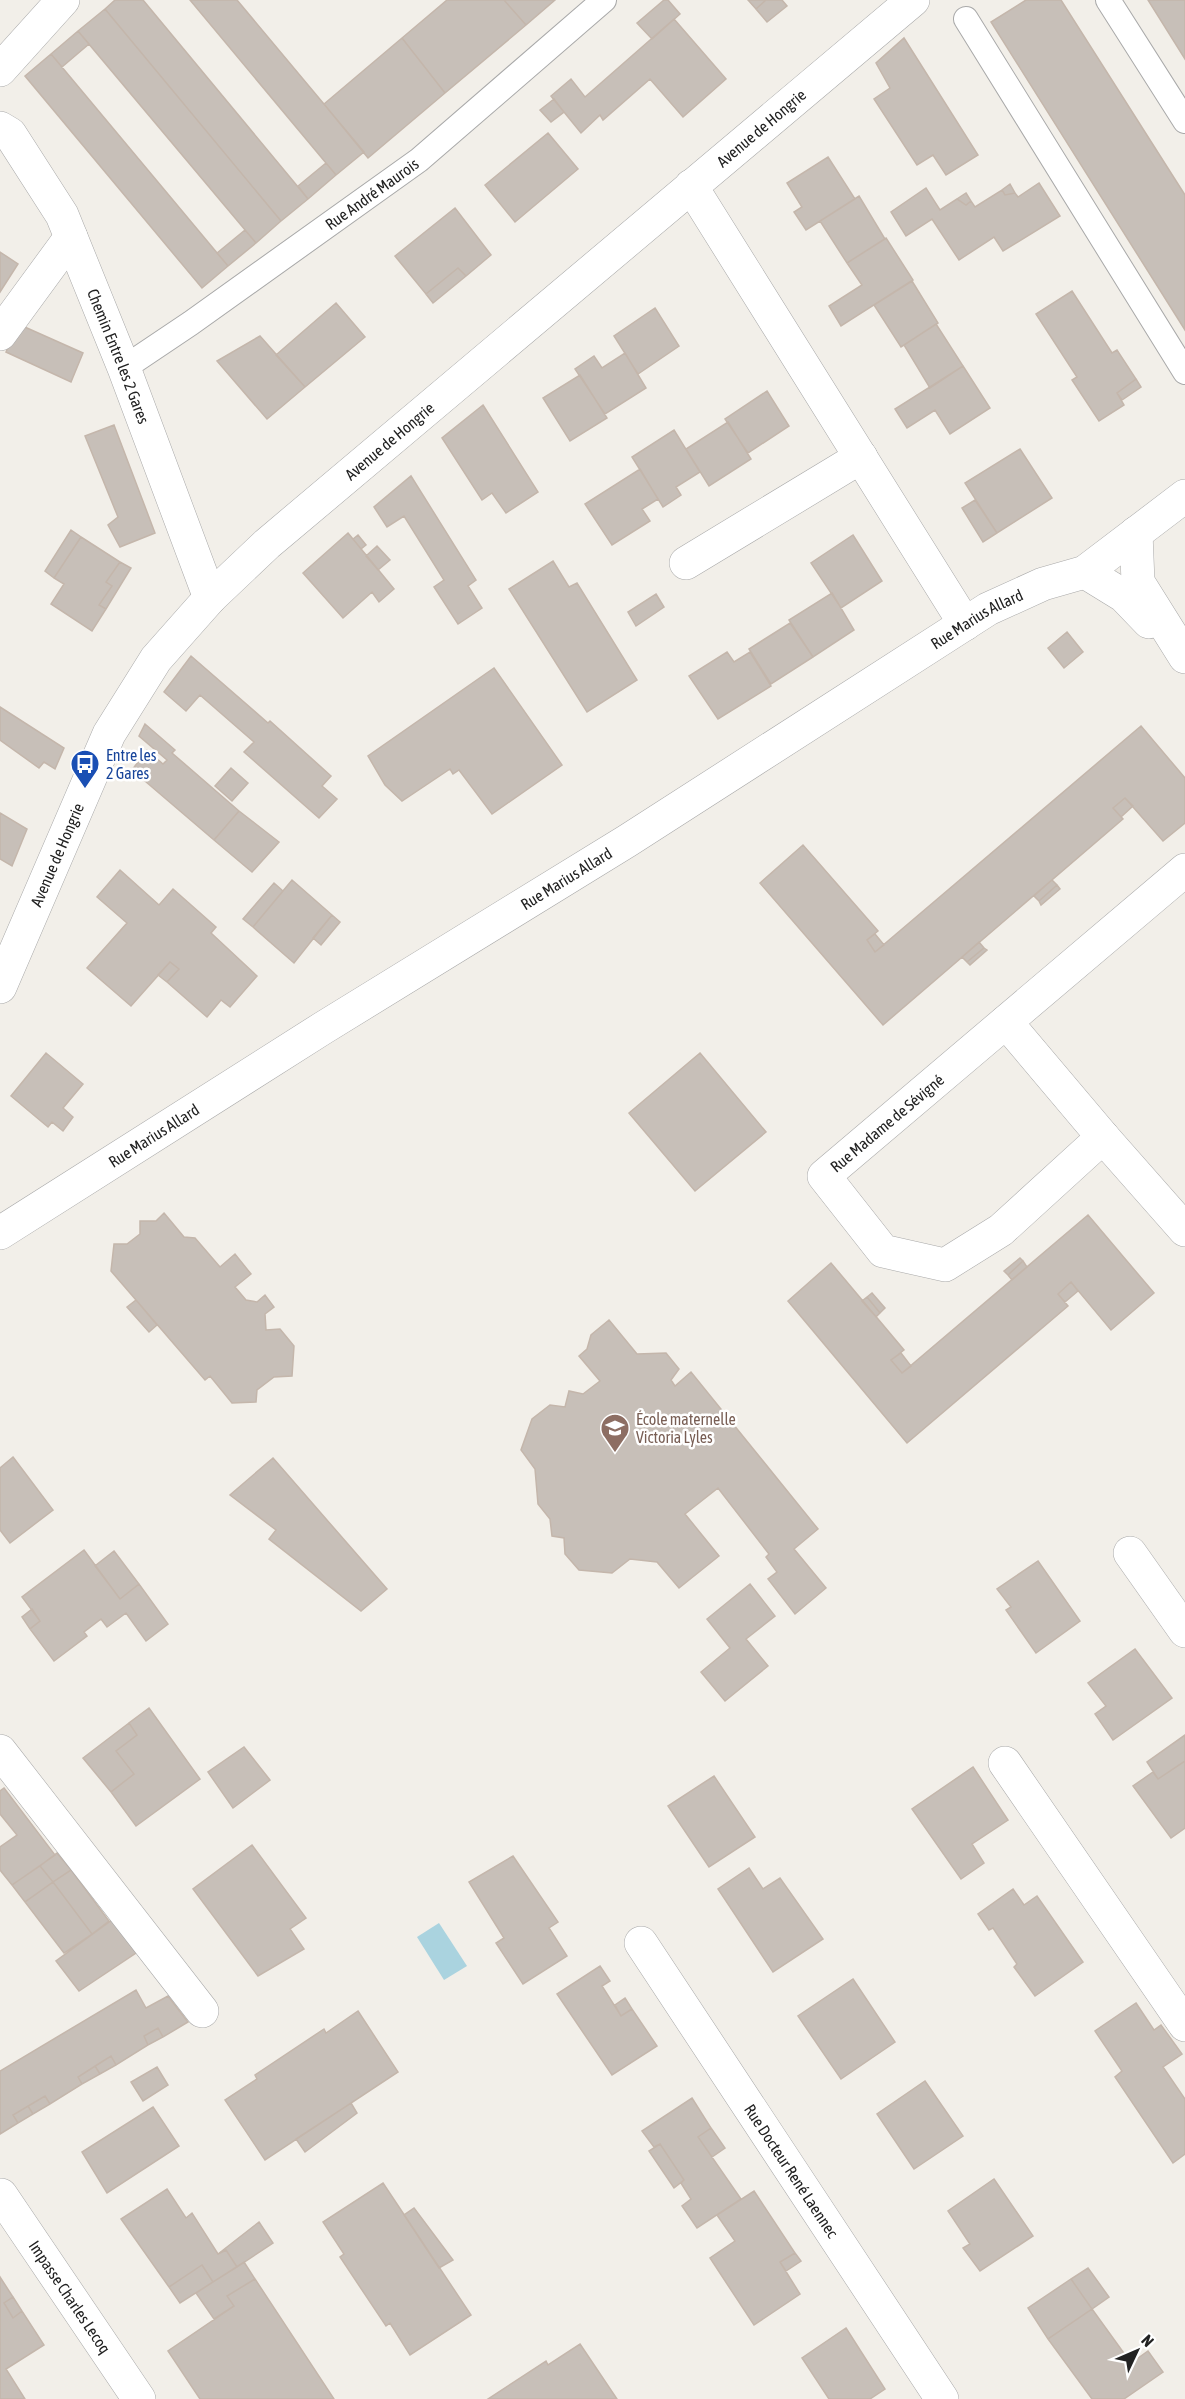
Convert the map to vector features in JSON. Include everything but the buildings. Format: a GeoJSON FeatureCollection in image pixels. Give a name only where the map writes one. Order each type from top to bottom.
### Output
{"type":"FeatureCollection","features":[{"type":"Feature","properties":{"kind":"street"},"geometry":{"type":"LineString","coordinates":[[0,70],[63,0]]}},
{"type":"Feature","properties":{"kind":"street","name":"Avenue de Hongrie"},"geometry":{"type":"LineString","coordinates":[[0,987],[109,734],[156,659],[210,598],[267,544],[913,0]]}},
{"type":"Feature","properties":{"kind":"street","name":"Chemin Entre les 2 Gares"},"geometry":{"type":"LineString","coordinates":[[0,128],[10,134],[62,215],[124,368],[210,598]]}},
{"type":"Feature","properties":{"kind":"street"},"geometry":{"type":"LineString","coordinates":[[692,186],[965,624]]}},
{"type":"Feature","properties":{"kind":"street"},"geometry":{"type":"LineString","coordinates":[[0,334],[71,237]]}},
{"type":"Feature","properties":{"kind":"street"},"geometry":{"type":"LineString","coordinates":[[686,563],[861,457]]}},
{"type":"Feature","properties":{"kind":"street","name":"Rue Marius Allard"},"geometry":{"type":"LineString","coordinates":[[0,1233],[323,1028],[627,841],[988,609],[1043,584],[1085,572],[1185,496]]}},
{"type":"Feature","properties":{"kind":"street"},"geometry":{"type":"LineString","coordinates":[[1136,533],[1138,582],[1185,658]]}},
{"type":"Feature","properties":{"kind":"street"},"geometry":{"type":"LineString","coordinates":[[1085,572],[1124,596],[1185,658]]}},
{"type":"Feature","properties":{"kind":"street","name":"Rue Madame de Sévigné"},"geometry":{"type":"LineString","coordinates":[[1103,1137],[1001,1230],[945,1265],[883,1251],[824,1176],[1185,870]]}},
{"type":"Feature","properties":{"kind":"street"},"geometry":{"type":"LineString","coordinates":[[1006,1022],[1185,1230]]}},
{"type":"Feature","properties":{"kind":"street"},"geometry":{"type":"LineString","coordinates":[[1130,1553],[1185,1631]]}},
{"type":"Feature","properties":{"kind":"street"},"geometry":{"type":"LineString","coordinates":[[0,1751],[202,2011]]}},
{"type":"Feature","properties":{"kind":"street"},"geometry":{"type":"LineString","coordinates":[[1005,1763],[1185,2025]]}},
{"type":"Feature","properties":{"kind":"street","name":"Rue Docteur René Laennec"},"geometry":{"type":"LineString","coordinates":[[641,1943],[942,2399]]}},
{"type":"Feature","properties":{"kind":"street","name":"Impasse Charles Lecoq"},"geometry":{"type":"LineString","coordinates":[[1,2195],[139,2399]]}},
{"type":"Feature","properties":{"kind":"lane","name":"Rue André Maurois"},"geometry":{"type":"LineString","coordinates":[[124,368],[192,323],[419,160],[604,0]]}},
{"type":"Feature","properties":{"kind":"lane"},"geometry":{"type":"LineString","coordinates":[[1108,0],[1185,121]]}},
{"type":"Feature","properties":{"kind":"lane"},"geometry":{"type":"LineString","coordinates":[[966,19],[1185,372]]}},
{"type":"Feature","properties":{"kind":"water"},"geometry":{"type":"Polygon","coordinates":[[[439,1923],[467,1966],[444,1980],[417,1937],[439,1923]]]}},
{"type":"Feature","properties":{"kind":"place","name":"Entre les 2 Gares"},"geometry":{"type":"Point","coordinates":[85,790]}},
{"type":"Feature","properties":{"kind":"place","name":"École maternelle Victoria Lyles"},"geometry":{"type":"Point","coordinates":[615,1454]}}]}
